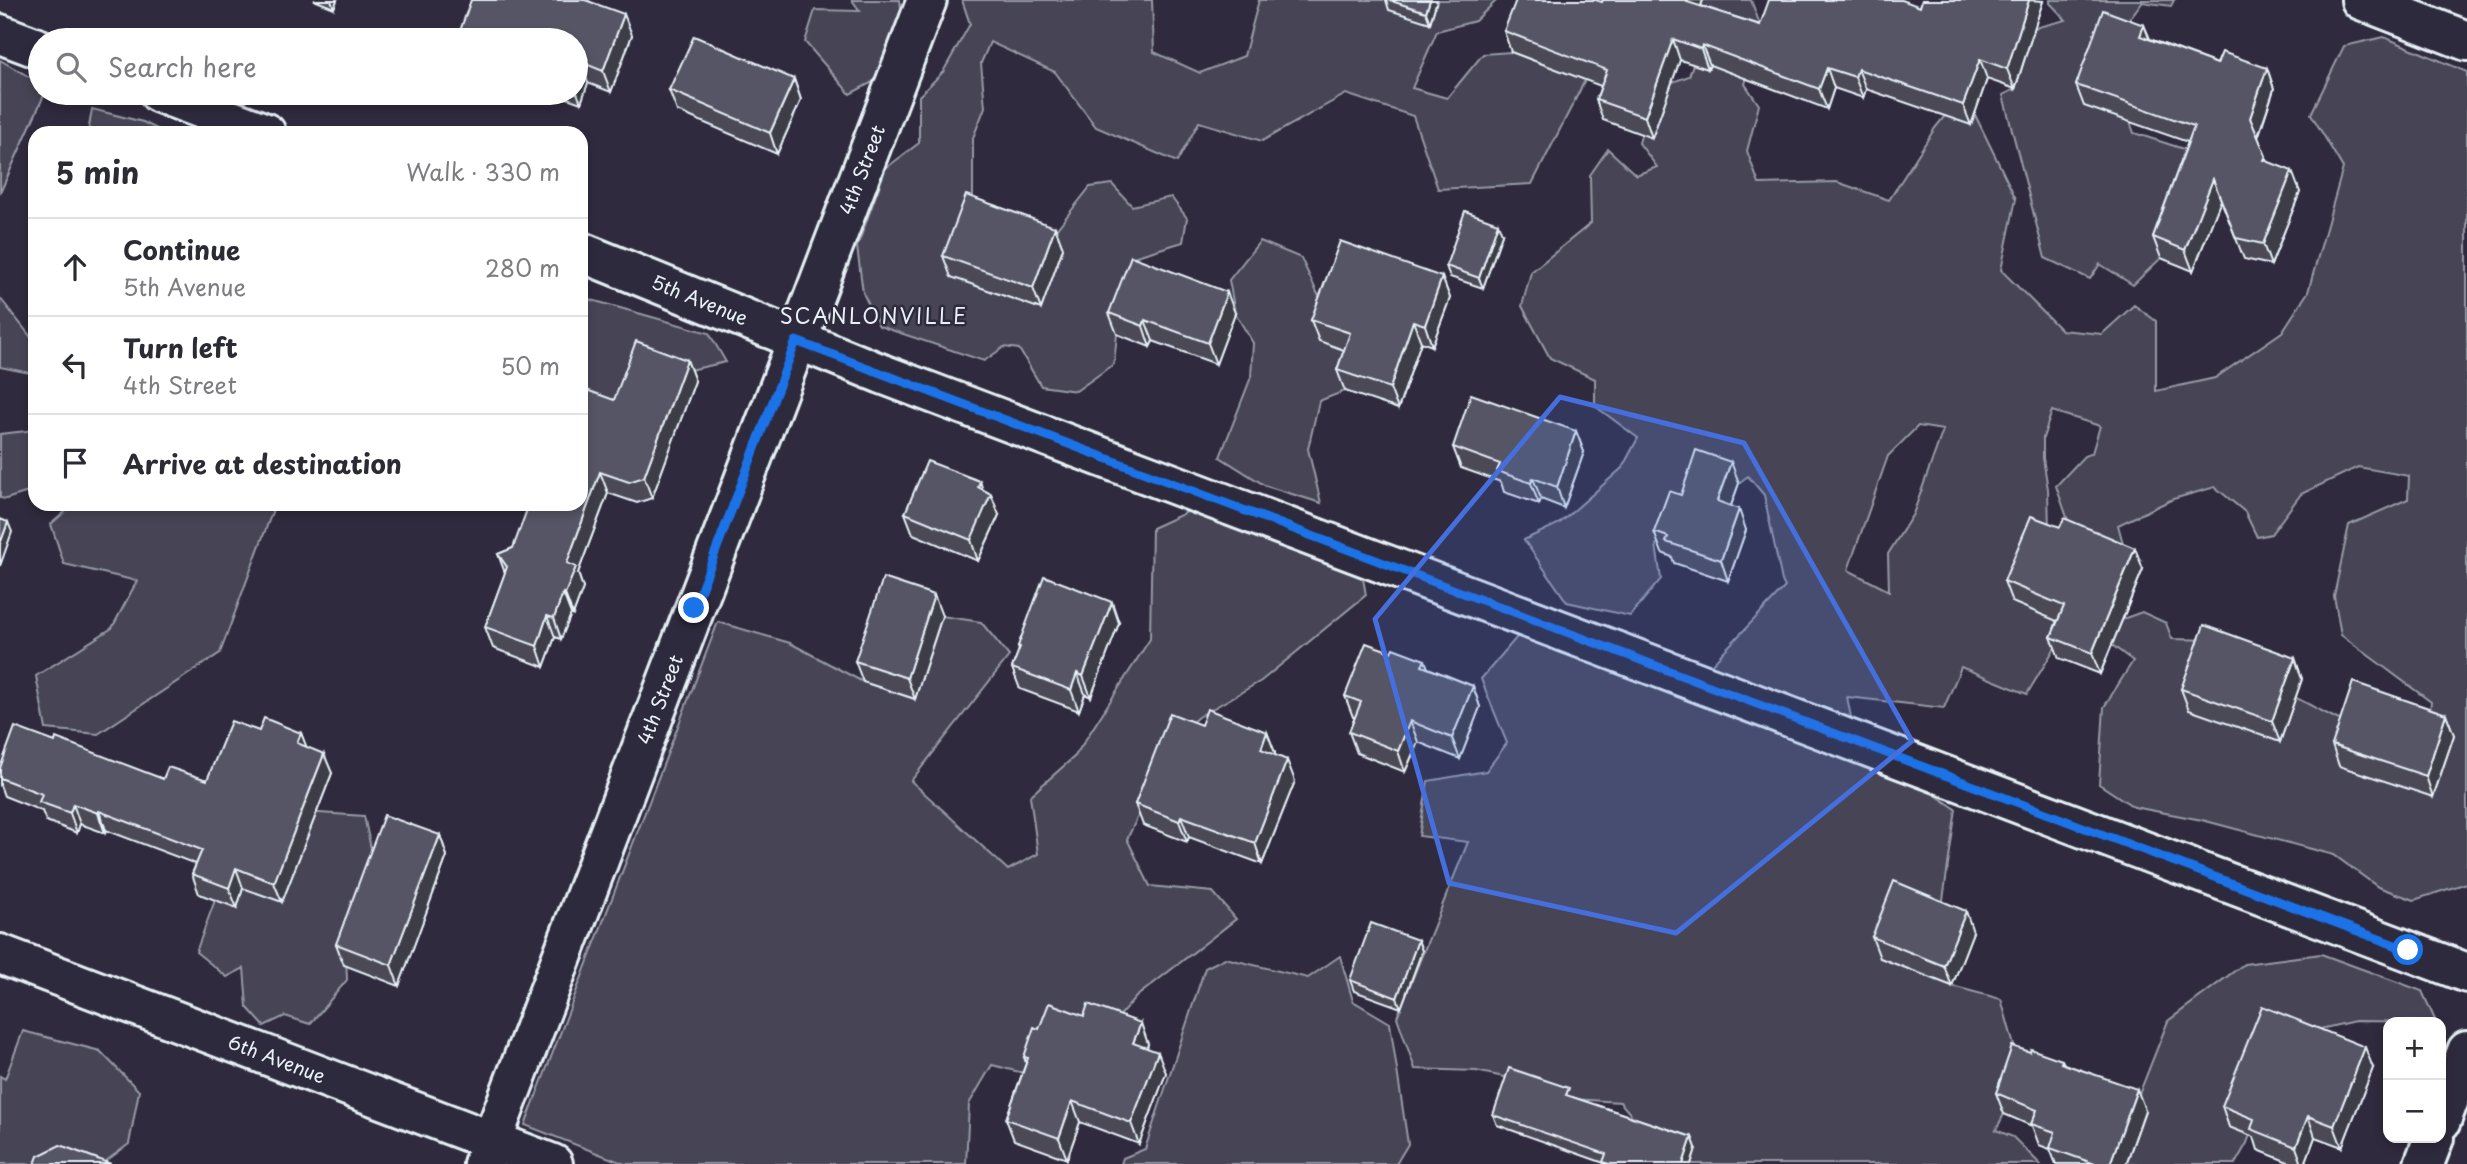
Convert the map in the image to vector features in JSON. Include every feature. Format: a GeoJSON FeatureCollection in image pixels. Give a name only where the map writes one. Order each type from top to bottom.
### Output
{"type":"FeatureCollection","features":[{"type":"Feature","properties":{"kind":"street","name":"4th Street"},"geometry":{"type":"LineString","coordinates":[[488,1152],[927,0]]}},
{"type":"Feature","properties":{"kind":"street"},"geometry":{"type":"LineString","coordinates":[[2361,0],[2467,41]]}},
{"type":"Feature","properties":{"kind":"street"},"geometry":{"type":"LineString","coordinates":[[0,34],[28,44]]}},
{"type":"Feature","properties":{"kind":"street"},"geometry":{"type":"LineString","coordinates":[[191,105],[247,126]]}},
{"type":"Feature","properties":{"kind":"street","name":"5th Avenue"},"geometry":{"type":"LineString","coordinates":[[588,256],[796,341],[2467,973]]}},
{"type":"Feature","properties":{"kind":"street","name":"6th Avenue"},"geometry":{"type":"LineString","coordinates":[[0,954],[488,1152],[553,1164]]}},
{"type":"Feature","properties":{"kind":"street"},"geometry":{"type":"LineString","coordinates":[[2446,1108],[2467,1051]]}},
{"type":"Feature","properties":{"kind":"street"},"geometry":{"type":"LineString","coordinates":[[2424,1164],[2432,1143]]}},
{"type":"Feature","properties":{"kind":"highlighted area"},"geometry":{"type":"Polygon","coordinates":[[[1560,397],[1744,443],[1912,741],[1676,933],[1449,883],[1375,619],[1560,397]]]}},
{"type":"Feature","properties":{"kind":"shaded area"},"geometry":{"type":"Polygon","coordinates":[[[852,0],[900,0],[903,25],[884,76],[850,94],[805,42],[815,10],[860,11],[852,0]]]}},
{"type":"Feature","properties":{"kind":"shaded area"},"geometry":{"type":"Polygon","coordinates":[[[962,0],[1152,0],[1154,52],[1200,73],[1244,56],[1259,0],[1497,0],[1475,21],[1437,31],[1412,88],[1447,98],[1483,54],[1511,52],[1548,66],[1567,28],[1601,49],[1532,184],[1438,189],[1413,116],[1346,94],[1262,141],[1199,122],[1177,162],[1096,127],[1055,72],[990,42],[981,63],[985,107],[973,138],[973,216],[1033,269],[1056,230],[1090,187],[1112,184],[1132,206],[1171,197],[1187,218],[1183,242],[1130,258],[1138,277],[1117,334],[1114,364],[1076,391],[1041,386],[1019,349],[1004,347],[984,361],[879,326],[863,293],[857,247],[886,168],[919,143],[919,96],[943,72],[970,24],[962,0]]]}},
{"type":"Feature","properties":{"kind":"shaded area"},"geometry":{"type":"Polygon","coordinates":[[[1700,0],[1751,0],[1762,30],[1745,84],[1759,105],[1747,151],[1759,184],[1837,182],[1889,200],[1935,128],[1964,92],[2016,199],[2001,270],[2061,330],[2102,334],[2134,305],[2156,321],[2156,391],[2215,378],[2282,332],[2308,292],[2343,168],[2311,114],[2344,46],[2384,37],[2467,72],[2467,883],[2414,900],[2378,887],[2334,855],[2202,820],[2134,807],[2099,784],[2104,707],[2133,661],[2112,645],[2114,622],[2142,612],[2166,623],[2172,639],[2214,640],[2258,678],[2337,719],[2425,751],[2431,702],[2341,635],[2334,596],[2349,525],[2408,499],[2409,476],[2358,467],[2301,494],[2271,534],[2257,537],[2245,512],[2215,487],[2173,499],[2118,525],[2124,547],[2141,560],[2081,557],[2056,486],[2084,456],[2092,453],[2100,426],[2052,411],[2043,438],[2049,533],[2043,592],[2062,636],[2027,694],[1961,667],[1944,708],[1847,697],[1859,758],[1907,776],[1956,809],[1942,907],[1880,958],[1952,986],[2001,999],[2020,1067],[1996,1130],[2013,1137],[2040,1164],[1691,1164],[1645,1131],[1620,1102],[1573,1099],[1513,1079],[1476,1071],[1415,1069],[1397,1017],[1468,842],[1419,836],[1428,781],[1486,771],[1507,743],[1481,679],[1522,631],[1709,667],[1785,587],[1764,495],[1748,476],[1656,545],[1661,579],[1630,616],[1567,602],[1524,540],[1560,523],[1622,468],[1638,438],[1595,406],[1595,379],[1550,358],[1522,306],[1531,272],[1591,223],[1590,175],[1608,149],[1636,175],[1657,167],[1639,143],[1654,89],[1689,76],[1703,35],[1700,0]],[[1918,426],[1888,456],[1848,570],[1889,591],[1888,554],[1913,514],[1943,430],[1918,426]]]}},
{"type":"Feature","properties":{"kind":"shaded area"},"geometry":{"type":"Polygon","coordinates":[[[2050,0],[2174,0],[2171,6],[2142,2],[2125,25],[2118,88],[2134,133],[2199,154],[2161,258],[2133,285],[2100,264],[2090,279],[2045,258],[2003,95],[2015,89],[2034,28],[2066,20],[2050,0]]]}},
{"type":"Feature","properties":{"kind":"shaded area"},"geometry":{"type":"Polygon","coordinates":[[[0,60],[28,76],[28,105],[40,105],[0,193],[0,60]]]}},
{"type":"Feature","properties":{"kind":"shaded area"},"geometry":{"type":"Polygon","coordinates":[[[92,109],[151,126],[89,126],[92,109]]]}},
{"type":"Feature","properties":{"kind":"shaded area"},"geometry":{"type":"Polygon","coordinates":[[[1260,241],[1301,258],[1328,316],[1358,354],[1345,391],[1319,401],[1308,449],[1321,503],[1266,486],[1220,457],[1251,377],[1253,343],[1235,313],[1229,280],[1260,241]]]}},
{"type":"Feature","properties":{"kind":"shaded area"},"geometry":{"type":"Polygon","coordinates":[[[0,298],[28,333],[28,373],[0,367],[0,298]]]}},
{"type":"Feature","properties":{"kind":"shaded area"},"geometry":{"type":"Polygon","coordinates":[[[588,299],[709,333],[726,362],[690,370],[639,357],[628,404],[588,399],[588,299]]]}},
{"type":"Feature","properties":{"kind":"shaded area"},"geometry":{"type":"Polygon","coordinates":[[[28,431],[28,492],[6,499],[0,498],[0,434],[28,431]]]}},
{"type":"Feature","properties":{"kind":"shaded area"},"geometry":{"type":"Polygon","coordinates":[[[1198,507],[1362,573],[1366,595],[1261,681],[1198,717],[1178,734],[1127,839],[1150,886],[1213,892],[1236,919],[1136,997],[1108,1029],[1039,1077],[992,1065],[969,1104],[966,1164],[625,1164],[525,1125],[718,622],[790,643],[863,682],[914,699],[942,616],[981,622],[1009,656],[911,781],[1008,870],[1038,854],[1030,796],[1075,756],[1150,639],[1152,528],[1198,507]]]}},
{"type":"Feature","properties":{"kind":"shaded area"},"geometry":{"type":"Polygon","coordinates":[[[66,511],[272,511],[220,653],[98,734],[46,729],[36,676],[112,628],[137,581],[64,564],[51,524],[66,511]]]}},
{"type":"Feature","properties":{"kind":"shaded area"},"geometry":{"type":"Polygon","coordinates":[[[289,811],[364,816],[376,872],[345,930],[347,980],[310,1024],[285,1016],[264,1026],[247,1007],[244,968],[227,977],[196,952],[215,900],[258,865],[289,811]]]}},
{"type":"Feature","properties":{"kind":"shaded area"},"geometry":{"type":"Polygon","coordinates":[[[2321,954],[2422,991],[2434,1017],[2383,1017],[2383,1021],[2355,1021],[2285,1037],[2247,1143],[2235,1164],[2126,1164],[2145,1111],[2138,1097],[2168,1021],[2244,964],[2321,954]]]}},
{"type":"Feature","properties":{"kind":"shaded area"},"geometry":{"type":"Polygon","coordinates":[[[1340,956],[1353,1001],[1390,1023],[1408,1144],[1396,1164],[1121,1164],[1123,1158],[1145,1149],[1205,968],[1225,958],[1308,978],[1340,956]]]}},
{"type":"Feature","properties":{"kind":"shaded area"},"geometry":{"type":"Polygon","coordinates":[[[23,1031],[100,1051],[139,1091],[129,1144],[102,1164],[0,1164],[0,1076],[5,1079],[23,1031]]]}},
{"type":"Feature","properties":{"kind":"building"},"geometry":{"type":"Polygon","coordinates":[[[471,0],[585,0],[624,14],[603,71],[588,65],[588,28],[461,28],[471,0]]]}},
{"type":"Feature","properties":{"kind":"building"},"geometry":{"type":"Polygon","coordinates":[[[1388,0],[1430,0],[1426,12],[1388,0]]]}},
{"type":"Feature","properties":{"kind":"building"},"geometry":{"type":"Polygon","coordinates":[[[1516,0],[1688,0],[1687,2],[1760,25],[1769,0],[1902,0],[1920,7],[1922,0],[2029,0],[2007,69],[1980,59],[1963,105],[1858,69],[1855,77],[1827,68],[1819,89],[1702,45],[1701,49],[1673,39],[1645,117],[1596,100],[1607,70],[1504,31],[1516,0]]]}},
{"type":"Feature","properties":{"kind":"building"},"geometry":{"type":"Polygon","coordinates":[[[2103,10],[2144,25],[2140,36],[2217,64],[2222,52],[2267,68],[2250,118],[2266,156],[2264,160],[2292,171],[2263,244],[2236,238],[2213,179],[2185,250],[2153,237],[2194,126],[2076,85],[2103,10]]]}},
{"type":"Feature","properties":{"kind":"building"},"geometry":{"type":"Polygon","coordinates":[[[694,36],[794,79],[770,133],[669,90],[694,36]]]}},
{"type":"Feature","properties":{"kind":"building"},"geometry":{"type":"Polygon","coordinates":[[[966,195],[1055,227],[1033,288],[943,256],[966,195]]]}},
{"type":"Feature","properties":{"kind":"building"},"geometry":{"type":"Polygon","coordinates":[[[1465,211],[1498,223],[1479,278],[1446,266],[1465,211]]]}},
{"type":"Feature","properties":{"kind":"building"},"geometry":{"type":"Polygon","coordinates":[[[1340,241],[1442,277],[1425,325],[1413,321],[1390,388],[1337,370],[1350,333],[1311,320],[1340,241]]]}},
{"type":"Feature","properties":{"kind":"building"},"geometry":{"type":"Polygon","coordinates":[[[1131,256],[1227,292],[1208,343],[1145,320],[1143,326],[1109,313],[1131,256]]]}},
{"type":"Feature","properties":{"kind":"building"},"geometry":{"type":"Polygon","coordinates":[[[636,341],[687,360],[644,477],[629,482],[600,472],[588,505],[588,391],[614,400],[636,341]]]}},
{"type":"Feature","properties":{"kind":"building"},"geometry":{"type":"Polygon","coordinates":[[[1471,394],[1576,431],[1557,487],[1533,478],[1531,483],[1497,471],[1500,464],[1453,447],[1471,394]]]}},
{"type":"Feature","properties":{"kind":"building"},"geometry":{"type":"Polygon","coordinates":[[[1696,450],[1731,462],[1717,501],[1739,509],[1721,560],[1666,542],[1668,537],[1654,532],[1669,491],[1681,495],[1696,450]]]}},
{"type":"Feature","properties":{"kind":"building"},"geometry":{"type":"Polygon","coordinates":[[[927,461],[980,481],[978,487],[991,494],[971,540],[905,513],[927,461]]]}},
{"type":"Feature","properties":{"kind":"building"},"geometry":{"type":"Polygon","coordinates":[[[526,511],[586,511],[567,563],[576,567],[554,618],[547,616],[537,646],[485,627],[507,567],[498,554],[513,548],[526,511]]]}},
{"type":"Feature","properties":{"kind":"building"},"geometry":{"type":"Polygon","coordinates":[[[2031,516],[2060,527],[2064,518],[2135,548],[2092,653],[2051,637],[2064,606],[2004,581],[2031,516]]]}},
{"type":"Feature","properties":{"kind":"building"},"geometry":{"type":"Polygon","coordinates":[[[0,519],[8,522],[0,544],[0,519]]]}},
{"type":"Feature","properties":{"kind":"building"},"geometry":{"type":"Polygon","coordinates":[[[1044,576],[1112,602],[1083,676],[1077,673],[1071,690],[1012,668],[1044,576]]]}},
{"type":"Feature","properties":{"kind":"building"},"geometry":{"type":"Polygon","coordinates":[[[883,578],[934,595],[907,678],[855,661],[883,578]]]}},
{"type":"Feature","properties":{"kind":"building"},"geometry":{"type":"Polygon","coordinates":[[[2204,625],[2295,658],[2272,721],[2181,689],[2204,625]]]}},
{"type":"Feature","properties":{"kind":"building"},"geometry":{"type":"Polygon","coordinates":[[[1366,643],[1391,652],[1393,648],[1425,660],[1422,666],[1473,686],[1452,738],[1410,721],[1398,751],[1349,732],[1361,702],[1345,696],[1366,643]]]}},
{"type":"Feature","properties":{"kind":"building"},"geometry":{"type":"Polygon","coordinates":[[[2353,682],[2446,714],[2426,776],[2332,745],[2353,682]]]}},
{"type":"Feature","properties":{"kind":"building"},"geometry":{"type":"Polygon","coordinates":[[[1207,709],[1267,732],[1261,749],[1287,760],[1255,843],[1181,816],[1179,821],[1135,804],[1170,713],[1201,725],[1207,709]]]}},
{"type":"Feature","properties":{"kind":"building"},"geometry":{"type":"Polygon","coordinates":[[[264,718],[301,733],[297,743],[324,754],[274,883],[236,868],[229,888],[192,874],[202,850],[99,811],[98,813],[73,804],[70,813],[39,802],[42,794],[0,778],[0,768],[15,727],[55,742],[56,738],[163,779],[168,767],[207,780],[231,721],[259,731],[264,718]]]}},
{"type":"Feature","properties":{"kind":"building"},"geometry":{"type":"Polygon","coordinates":[[[384,815],[440,835],[391,965],[336,944],[384,815]]]}},
{"type":"Feature","properties":{"kind":"building"},"geometry":{"type":"Polygon","coordinates":[[[1894,881],[1966,911],[1944,966],[1872,937],[1894,881]]]}},
{"type":"Feature","properties":{"kind":"building"},"geometry":{"type":"Polygon","coordinates":[[[1371,923],[1418,940],[1397,998],[1350,980],[1371,923]]]}},
{"type":"Feature","properties":{"kind":"building"},"geometry":{"type":"Polygon","coordinates":[[[1049,1003],[1084,1016],[1088,1004],[1141,1023],[1133,1043],[1158,1052],[1131,1123],[1072,1101],[1059,1138],[1006,1119],[1028,1058],[1024,1057],[1034,1027],[1039,1029],[1049,1003]]]}},
{"type":"Feature","properties":{"kind":"building"},"geometry":{"type":"Polygon","coordinates":[[[2262,1006],[2365,1047],[2334,1126],[2308,1116],[2296,1147],[2251,1129],[2254,1119],[2222,1106],[2262,1006]]]}},
{"type":"Feature","properties":{"kind":"building"},"geometry":{"type":"Polygon","coordinates":[[[2012,1046],[2030,1052],[2031,1049],[2062,1060],[2061,1063],[2137,1089],[2110,1164],[2095,1164],[2050,1148],[2055,1132],[2031,1124],[2037,1110],[1996,1093],[2012,1046]]]}},
{"type":"Feature","properties":{"kind":"building"},"geometry":{"type":"Polygon","coordinates":[[[1509,1068],[1569,1088],[1566,1095],[1692,1137],[1683,1164],[1609,1164],[1603,1162],[1606,1154],[1493,1115],[1509,1068]]]}},
{"type":"Feature","properties":{"kind":"building"},"geometry":{"type":"Polygon","coordinates":[[[60,1145],[111,1164],[35,1164],[38,1156],[60,1145]]]}},
{"type":"Feature","properties":{"kind":"district","name":"SCANLONVILLE"},"geometry":{"type":"Point","coordinates":[874,317]}},
{"type":"Feature","properties":{"kind":"route"},"geometry":{"type":"LineString","coordinates":[[694,608],[796,341],[2408,950]]}}]}
